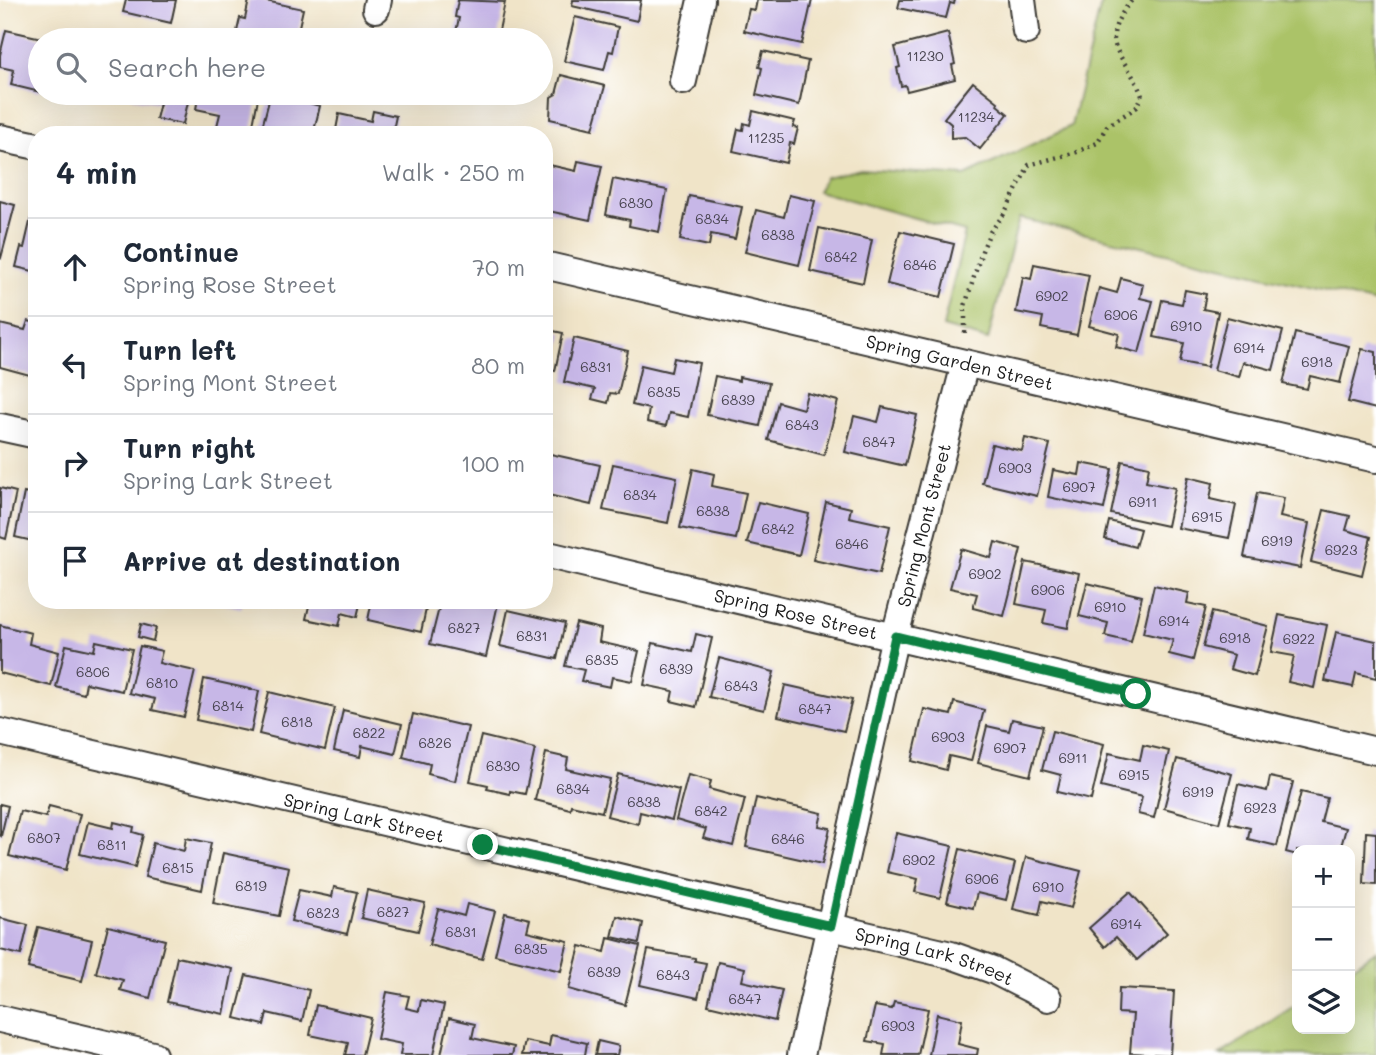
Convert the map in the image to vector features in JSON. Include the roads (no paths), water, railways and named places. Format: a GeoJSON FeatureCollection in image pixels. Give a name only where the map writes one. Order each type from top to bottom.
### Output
{"type":"FeatureCollection","features":[{"type":"Feature","properties":{"kind":"street"},"geometry":{"type":"LineString","coordinates":[[683,80],[701,0]]}},
{"type":"Feature","properties":{"kind":"street"},"geometry":{"type":"LineString","coordinates":[[1023,0],[1027,31]]}},
{"type":"Feature","properties":{"kind":"street"},"geometry":{"type":"LineString","coordinates":[[0,138],[28,144]]}},
{"type":"Feature","properties":{"kind":"street","name":"Spring Garden Street"},"geometry":{"type":"LineString","coordinates":[[553,267],[1376,459]]}},
{"type":"Feature","properties":{"kind":"street","name":"Spring Mont Street"},"geometry":{"type":"LineString","coordinates":[[801,1055],[895,636],[965,363]]}},
{"type":"Feature","properties":{"kind":"street"},"geometry":{"type":"LineString","coordinates":[[0,427],[28,433]]}},
{"type":"Feature","properties":{"kind":"street","name":"Spring Rose Street"},"geometry":{"type":"LineString","coordinates":[[553,556],[1376,751]]}},
{"type":"Feature","properties":{"kind":"street","name":"Spring Lark Street"},"geometry":{"type":"LineString","coordinates":[[0,733],[951,955],[993,970],[1048,998]]}},
{"type":"Feature","properties":{"kind":"street"},"geometry":{"type":"LineString","coordinates":[[0,1019],[153,1055]]}}]}
